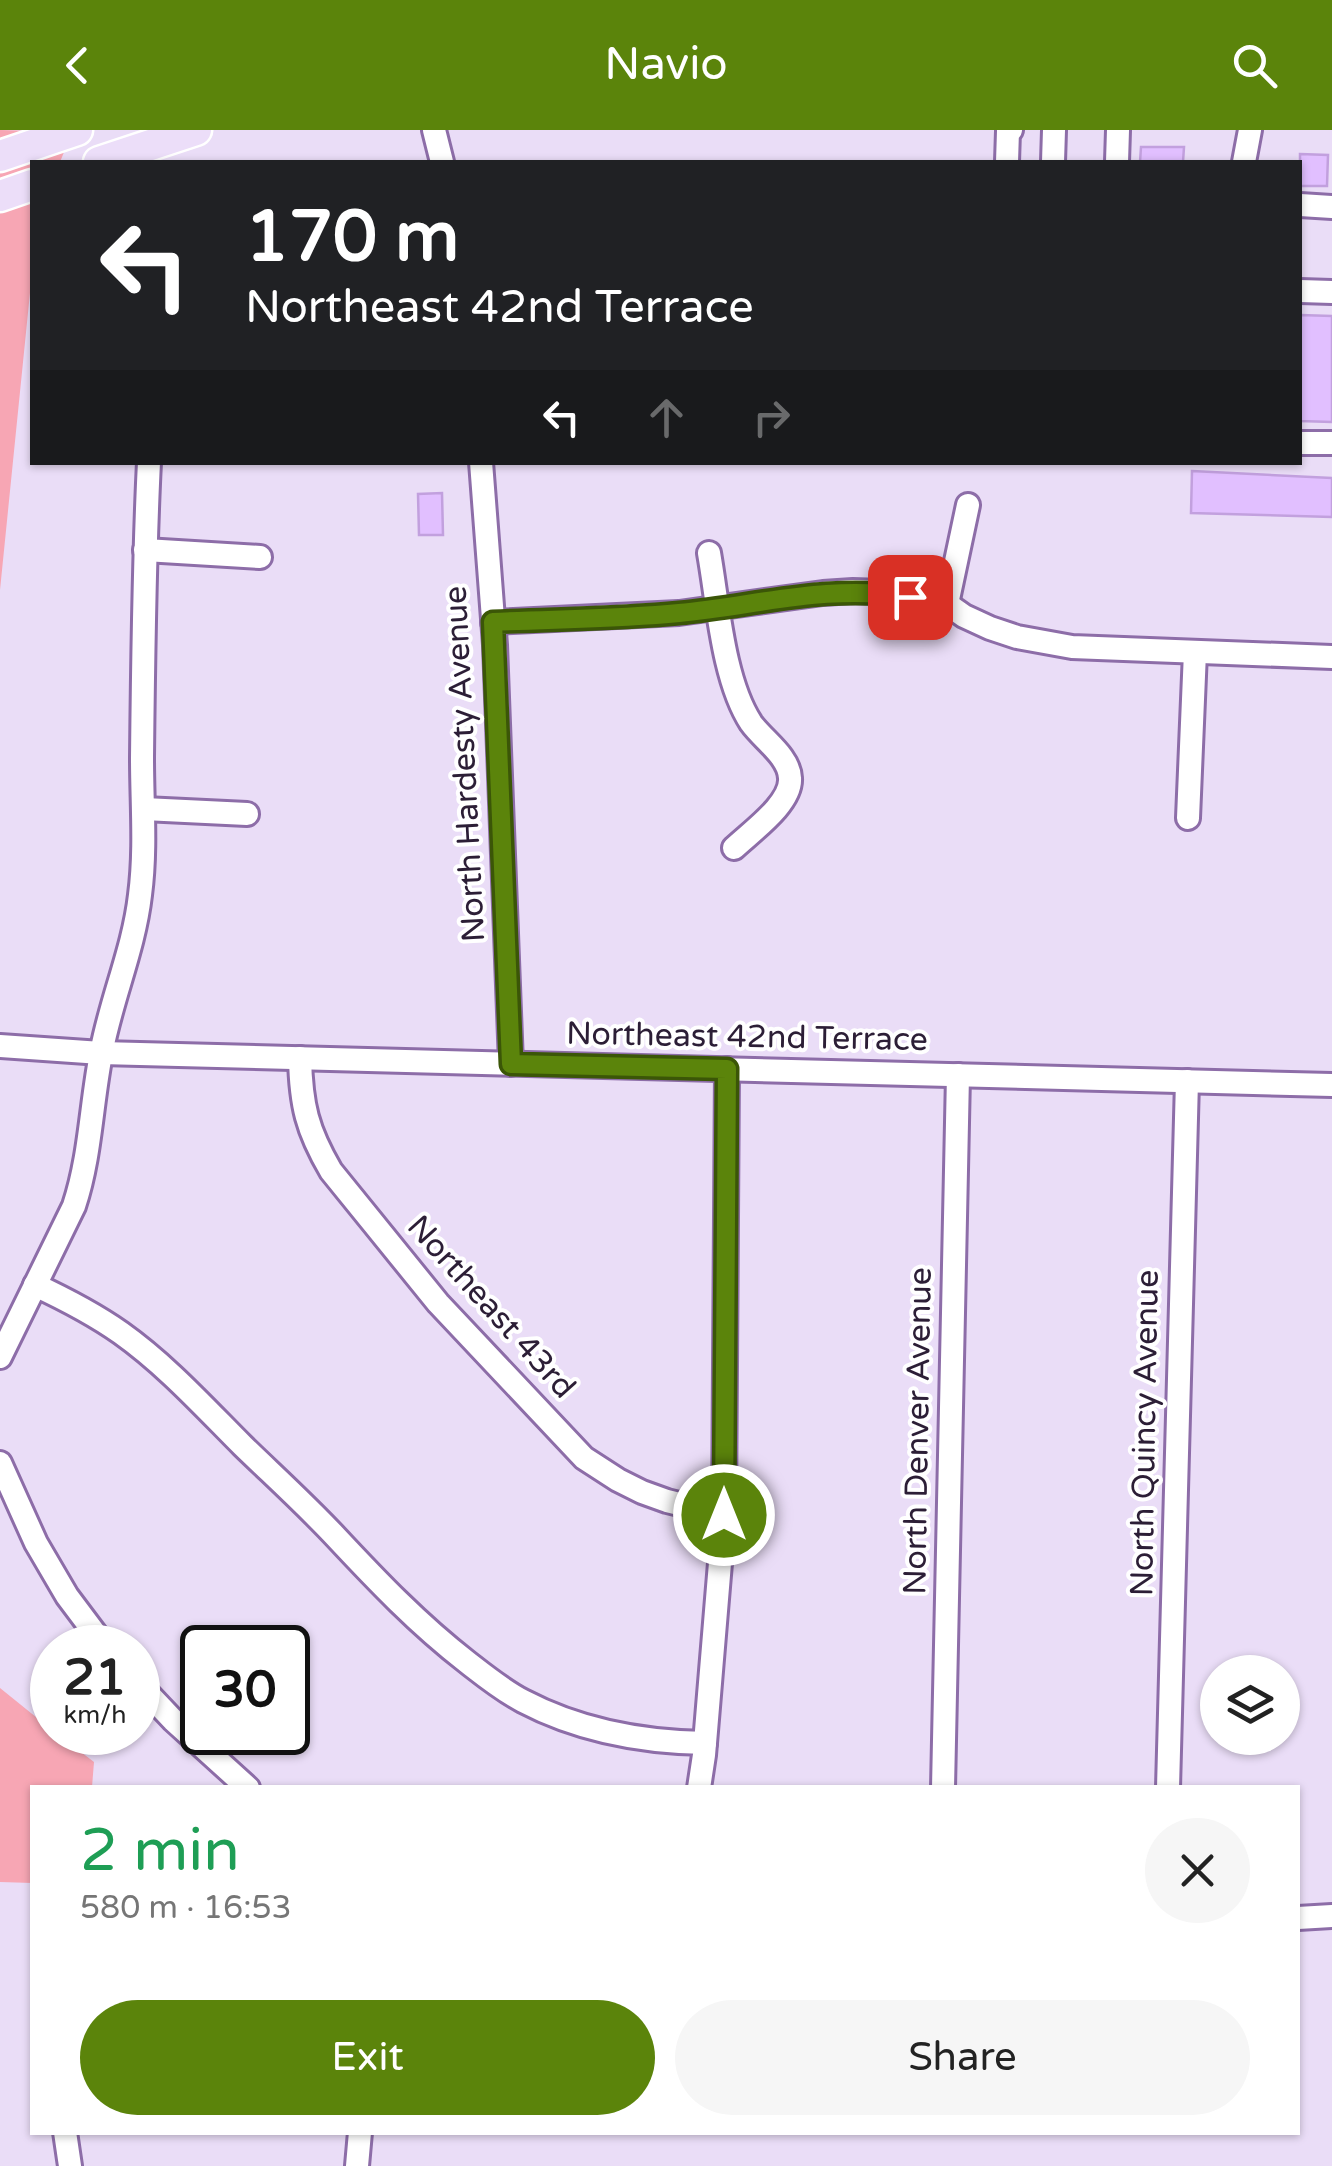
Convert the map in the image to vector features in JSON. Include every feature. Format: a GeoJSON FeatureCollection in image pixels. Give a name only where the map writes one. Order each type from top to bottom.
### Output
{"type":"FeatureCollection","features":[{"type":"Feature","properties":{"kind":"main road"},"geometry":{"type":"LineString","coordinates":[[0,156],[72,130]]}},
{"type":"Feature","properties":{"kind":"main road"},"geometry":{"type":"LineString","coordinates":[[105,160],[196,130]]}},
{"type":"Feature","properties":{"kind":"main road"},"geometry":{"type":"LineString","coordinates":[[0,196],[30,186]]}},
{"type":"Feature","properties":{"kind":"street"},"geometry":{"type":"LineString","coordinates":[[434,130],[442,160]]}},
{"type":"Feature","properties":{"kind":"street"},"geometry":{"type":"LineString","coordinates":[[1007,160],[1010,130]]}},
{"type":"Feature","properties":{"kind":"street"},"geometry":{"type":"LineString","coordinates":[[1053,160],[1054,130]]}},
{"type":"Feature","properties":{"kind":"street"},"geometry":{"type":"LineString","coordinates":[[1117,160],[1118,130]]}},
{"type":"Feature","properties":{"kind":"street"},"geometry":{"type":"LineString","coordinates":[[1244,160],[1250,130]]}},
{"type":"Feature","properties":{"kind":"street"},"geometry":{"type":"LineString","coordinates":[[1302,205],[1332,206]]}},
{"type":"Feature","properties":{"kind":"street"},"geometry":{"type":"LineString","coordinates":[[1302,291],[1332,292]]}},
{"type":"Feature","properties":{"kind":"street"},"geometry":{"type":"LineString","coordinates":[[1302,444],[1332,443]]}},
{"type":"Feature","properties":{"kind":"street"},"geometry":{"type":"LineString","coordinates":[[0,1357],[79,1190],[101,1053],[140,897],[144,853],[144,550],[149,465]]}},
{"type":"Feature","properties":{"kind":"street","name":"North Hardesty Avenue"},"geometry":{"type":"LineString","coordinates":[[481,465],[493,622],[511,1064]]}},
{"type":"Feature","properties":{"kind":"street"},"geometry":{"type":"LineString","coordinates":[[948,604],[968,505]]}},
{"type":"Feature","properties":{"kind":"street"},"geometry":{"type":"LineString","coordinates":[[144,550],[260,556]]}},
{"type":"Feature","properties":{"kind":"street"},"geometry":{"type":"LineString","coordinates":[[708,553],[731,679],[739,701],[757,731],[782,758],[790,778],[785,800],[734,848]]}},
{"type":"Feature","properties":{"kind":"street"},"geometry":{"type":"LineString","coordinates":[[493,622],[679,613],[823,592],[882,592],[948,604],[990,628],[1044,644],[1332,657]]}},
{"type":"Feature","properties":{"kind":"street"},"geometry":{"type":"LineString","coordinates":[[1188,818],[1195,652]]}},
{"type":"Feature","properties":{"kind":"street"},"geometry":{"type":"LineString","coordinates":[[144,809],[248,814]]}},
{"type":"Feature","properties":{"kind":"street","name":"Northeast 42nd Terrace"},"geometry":{"type":"LineString","coordinates":[[0,1046],[101,1053],[1332,1085]]}},
{"type":"Feature","properties":{"kind":"street","name":"Northeast 43rd"},"geometry":{"type":"LineString","coordinates":[[300,1058],[302,1099],[318,1148],[331,1171],[438,1303],[584,1458],[642,1492],[724,1515]]}},
{"type":"Feature","properties":{"kind":"street"},"geometry":{"type":"LineString","coordinates":[[700,1785],[724,1515],[727,1069]]}},
{"type":"Feature","properties":{"kind":"street","name":"North Denver Avenue"},"geometry":{"type":"LineString","coordinates":[[943,1785],[958,1075]]}},
{"type":"Feature","properties":{"kind":"street","name":"North Quincy Avenue"},"geometry":{"type":"LineString","coordinates":[[1168,1785],[1187,1081]]}},
{"type":"Feature","properties":{"kind":"street"},"geometry":{"type":"LineString","coordinates":[[35,1285],[80,1306],[165,1369],[395,1600],[500,1688],[556,1717],[592,1729],[648,1740],[705,1743]]}},
{"type":"Feature","properties":{"kind":"street"},"geometry":{"type":"LineString","coordinates":[[0,1463],[36,1542],[89,1625]]}},
{"type":"Feature","properties":{"kind":"street"},"geometry":{"type":"LineString","coordinates":[[160,1706],[245,1785]]}},
{"type":"Feature","properties":{"kind":"street"},"geometry":{"type":"LineString","coordinates":[[1300,1918],[1332,1916]]}},
{"type":"Feature","properties":{"kind":"street"},"geometry":{"type":"LineString","coordinates":[[65,2135],[70,2166]]}},
{"type":"Feature","properties":{"kind":"street"},"geometry":{"type":"LineString","coordinates":[[357,2166],[360,2135]]}},
{"type":"Feature","properties":{"kind":"shaded area"},"geometry":{"type":"Polygon","coordinates":[[[0,130],[72,132],[61,160],[30,160],[30,293],[0,590],[0,130]]]}},
{"type":"Feature","properties":{"kind":"shaded area"},"geometry":{"type":"Polygon","coordinates":[[[0,1688],[30,1712],[30,1755],[85,1755],[94,1762],[92,1785],[30,1785],[30,1883],[0,1882],[0,1688]]]}},
{"type":"Feature","properties":{"kind":"building"},"geometry":{"type":"Polygon","coordinates":[[[1141,147],[1184,147],[1183,160],[1140,160],[1141,147]]]}},
{"type":"Feature","properties":{"kind":"building"},"geometry":{"type":"Polygon","coordinates":[[[1300,154],[1328,155],[1327,186],[1302,186],[1300,154]]]}},
{"type":"Feature","properties":{"kind":"building"},"geometry":{"type":"Polygon","coordinates":[[[1302,315],[1332,316],[1332,422],[1302,421],[1302,315]]]}},
{"type":"Feature","properties":{"kind":"building"},"geometry":{"type":"Polygon","coordinates":[[[1192,471],[1332,478],[1332,517],[1191,513],[1192,471]]]}},
{"type":"Feature","properties":{"kind":"building"},"geometry":{"type":"Polygon","coordinates":[[[442,493],[443,535],[419,535],[418,494],[442,493]]]}},
{"type":"Feature","properties":{"kind":"route"},"geometry":{"type":"LineString","coordinates":[[724,1515],[727,1069],[511,1064],[493,622],[679,613],[823,592],[882,592],[910,597]]}}]}
